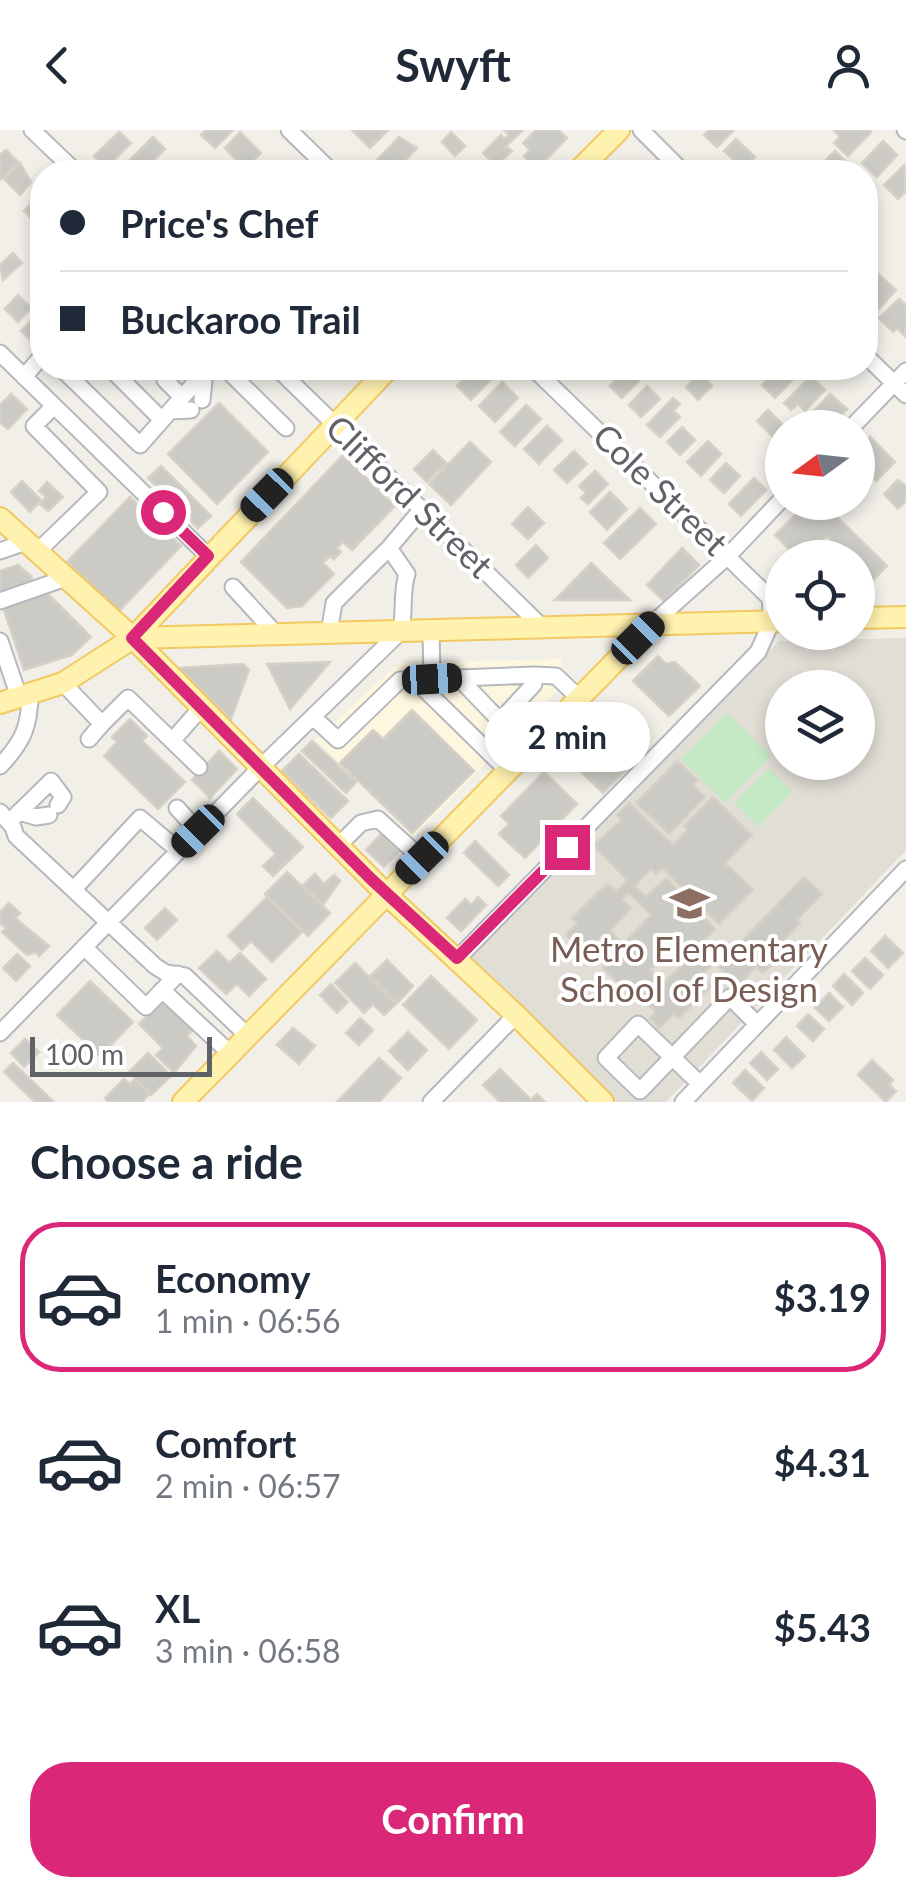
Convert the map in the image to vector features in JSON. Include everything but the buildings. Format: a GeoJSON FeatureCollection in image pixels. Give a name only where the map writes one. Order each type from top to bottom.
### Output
{"type":"FeatureCollection","features":[{"type":"Feature","properties":{"kind":"main road"},"geometry":{"type":"LineString","coordinates":[[589,160],[619,130]]}},
{"type":"Feature","properties":{"kind":"main road"},"geometry":{"type":"LineString","coordinates":[[16,698],[63,682],[132,638],[377,380]]}},
{"type":"Feature","properties":{"kind":"main road"},"geometry":{"type":"LineString","coordinates":[[0,518],[132,638],[386,894],[603,1102]]}},
{"type":"Feature","properties":{"kind":"main road"},"geometry":{"type":"LineString","coordinates":[[875,618],[906,617]]}},
{"type":"Feature","properties":{"kind":"main road"},"geometry":{"type":"LineString","coordinates":[[132,638],[765,621]]}},
{"type":"Feature","properties":{"kind":"main road"},"geometry":{"type":"LineString","coordinates":[[184,1102],[653,624]]}},
{"type":"Feature","properties":{"kind":"street"},"geometry":{"type":"LineString","coordinates":[[32,130],[63,160]]}},
{"type":"Feature","properties":{"kind":"street"},"geometry":{"type":"LineString","coordinates":[[289,130],[320,160]]}},
{"type":"Feature","properties":{"kind":"street"},"geometry":{"type":"LineString","coordinates":[[641,130],[671,160]]}},
{"type":"Feature","properties":{"kind":"street"},"geometry":{"type":"LineString","coordinates":[[0,353],[208,556]]}},
{"type":"Feature","properties":{"kind":"street"},"geometry":{"type":"LineString","coordinates":[[878,368],[900,390]]}},
{"type":"Feature","properties":{"kind":"street"},"geometry":{"type":"LineString","coordinates":[[24,376],[30,369]]}},
{"type":"Feature","properties":{"kind":"street"},"geometry":{"type":"LineString","coordinates":[[875,410],[900,390],[906,371]]}},
{"type":"Feature","properties":{"kind":"street"},"geometry":{"type":"LineString","coordinates":[[73,380],[140,444],[166,416],[192,403],[202,380]]}},
{"type":"Feature","properties":{"kind":"street"},"geometry":{"type":"LineString","coordinates":[[124,380],[166,416]]}},
{"type":"Feature","properties":{"kind":"street"},"geometry":{"type":"LineString","coordinates":[[165,380],[192,403]]}},
{"type":"Feature","properties":{"kind":"street"},"geometry":{"type":"LineString","coordinates":[[237,380],[286,428]]}},
{"type":"Feature","properties":{"kind":"street","name":"Clifford Street"},"geometry":{"type":"LineString","coordinates":[[289,380],[542,626]]}},
{"type":"Feature","properties":{"kind":"street","name":"Cole Street"},"geometry":{"type":"LineString","coordinates":[[545,380],[765,593]]}},
{"type":"Feature","properties":{"kind":"street"},"geometry":{"type":"LineString","coordinates":[[0,551],[32,547],[99,492],[34,426],[54,406]]}},
{"type":"Feature","properties":{"kind":"street"},"geometry":{"type":"LineString","coordinates":[[329,633],[334,603],[390,548],[422,509]]}},
{"type":"Feature","properties":{"kind":"street"},"geometry":{"type":"LineString","coordinates":[[653,624],[765,517]]}},
{"type":"Feature","properties":{"kind":"street"},"geometry":{"type":"LineString","coordinates":[[0,1033],[260,768],[401,631],[407,574],[390,548]]}},
{"type":"Feature","properties":{"kind":"street"},"geometry":{"type":"LineString","coordinates":[[0,601],[66,578]]}},
{"type":"Feature","properties":{"kind":"street"},"geometry":{"type":"LineString","coordinates":[[233,587],[276,634]]}},
{"type":"Feature","properties":{"kind":"street"},"geometry":{"type":"LineString","coordinates":[[430,630],[424,680],[508,771]]}},
{"type":"Feature","properties":{"kind":"street"},"geometry":{"type":"LineString","coordinates":[[0,641],[16,698],[30,723],[21,744],[0,766]]}},
{"type":"Feature","properties":{"kind":"street"},"geometry":{"type":"LineString","coordinates":[[457,958],[765,641]]}},
{"type":"Feature","properties":{"kind":"street"},"geometry":{"type":"LineString","coordinates":[[478,742],[534,684],[534,674]]}},
{"type":"Feature","properties":{"kind":"street"},"geometry":{"type":"LineString","coordinates":[[313,717],[338,740],[400,680],[556,676],[579,698]]}},
{"type":"Feature","properties":{"kind":"street"},"geometry":{"type":"LineString","coordinates":[[459,678],[500,721]]}},
{"type":"Feature","properties":{"kind":"street"},"geometry":{"type":"LineString","coordinates":[[63,682],[102,724]]}},
{"type":"Feature","properties":{"kind":"street"},"geometry":{"type":"LineString","coordinates":[[89,739],[128,698],[199,768]]}},
{"type":"Feature","properties":{"kind":"street"},"geometry":{"type":"LineString","coordinates":[[172,740],[201,708]]}},
{"type":"Feature","properties":{"kind":"street"},"geometry":{"type":"LineString","coordinates":[[56,776],[63,797],[54,810],[36,818],[10,816],[56,776]]}},
{"type":"Feature","properties":{"kind":"street"},"geometry":{"type":"LineString","coordinates":[[177,808],[198,831]]}},
{"type":"Feature","properties":{"kind":"street"},"geometry":{"type":"LineString","coordinates":[[10,816],[16,836],[156,966],[185,976],[248,1036]]}},
{"type":"Feature","properties":{"kind":"street"},"geometry":{"type":"LineString","coordinates":[[74,888],[140,818],[179,850]]}},
{"type":"Feature","properties":{"kind":"street"},"geometry":{"type":"LineString","coordinates":[[338,846],[361,822],[378,819],[422,858]]}},
{"type":"Feature","properties":{"kind":"street"},"geometry":{"type":"LineString","coordinates":[[683,1102],[906,870]]}},
{"type":"Feature","properties":{"kind":"street"},"geometry":{"type":"LineString","coordinates":[[84,947],[146,1007],[178,974]]}},
{"type":"Feature","properties":{"kind":"street"},"geometry":{"type":"LineString","coordinates":[[162,990],[230,1054]]}},
{"type":"Feature","properties":{"kind":"street"},"geometry":{"type":"LineString","coordinates":[[700,1084],[672,1058],[730,997],[758,1024]]}},
{"type":"Feature","properties":{"kind":"street"},"geometry":{"type":"LineString","coordinates":[[430,1102],[516,1015]]}},
{"type":"Feature","properties":{"kind":"shaded area","name":"Metro Elementary School of Design"},"geometry":{"type":"Polygon","coordinates":[[[906,638],[906,850],[666,1102],[617,1102],[471,957],[770,650],[875,650],[875,639],[906,638]]]}},
{"type":"Feature","properties":{"kind":"shaded area"},"geometry":{"type":"Polygon","coordinates":[[[561,659],[562,672],[568,679],[414,837],[316,740],[399,663],[561,659]]]}},
{"type":"Feature","properties":{"kind":"green space"},"geometry":{"type":"Polygon","coordinates":[[[727,713],[765,750],[765,762],[725,803],[681,759],[727,713]]]}},
{"type":"Feature","properties":{"kind":"green space"},"geometry":{"type":"Polygon","coordinates":[[[765,772],[765,780],[781,780],[793,792],[758,827],[735,803],[765,772]]]}},
{"type":"Feature","properties":{"kind":"place","name":"Metro Elementary School of Design"},"geometry":{"type":"Point","coordinates":[689,903]}},
{"type":"Feature","properties":{"kind":"route"},"geometry":{"type":"LineString","coordinates":[[163,512],[208,556],[132,638],[371,879],[457,958],[567,847]]}}]}
